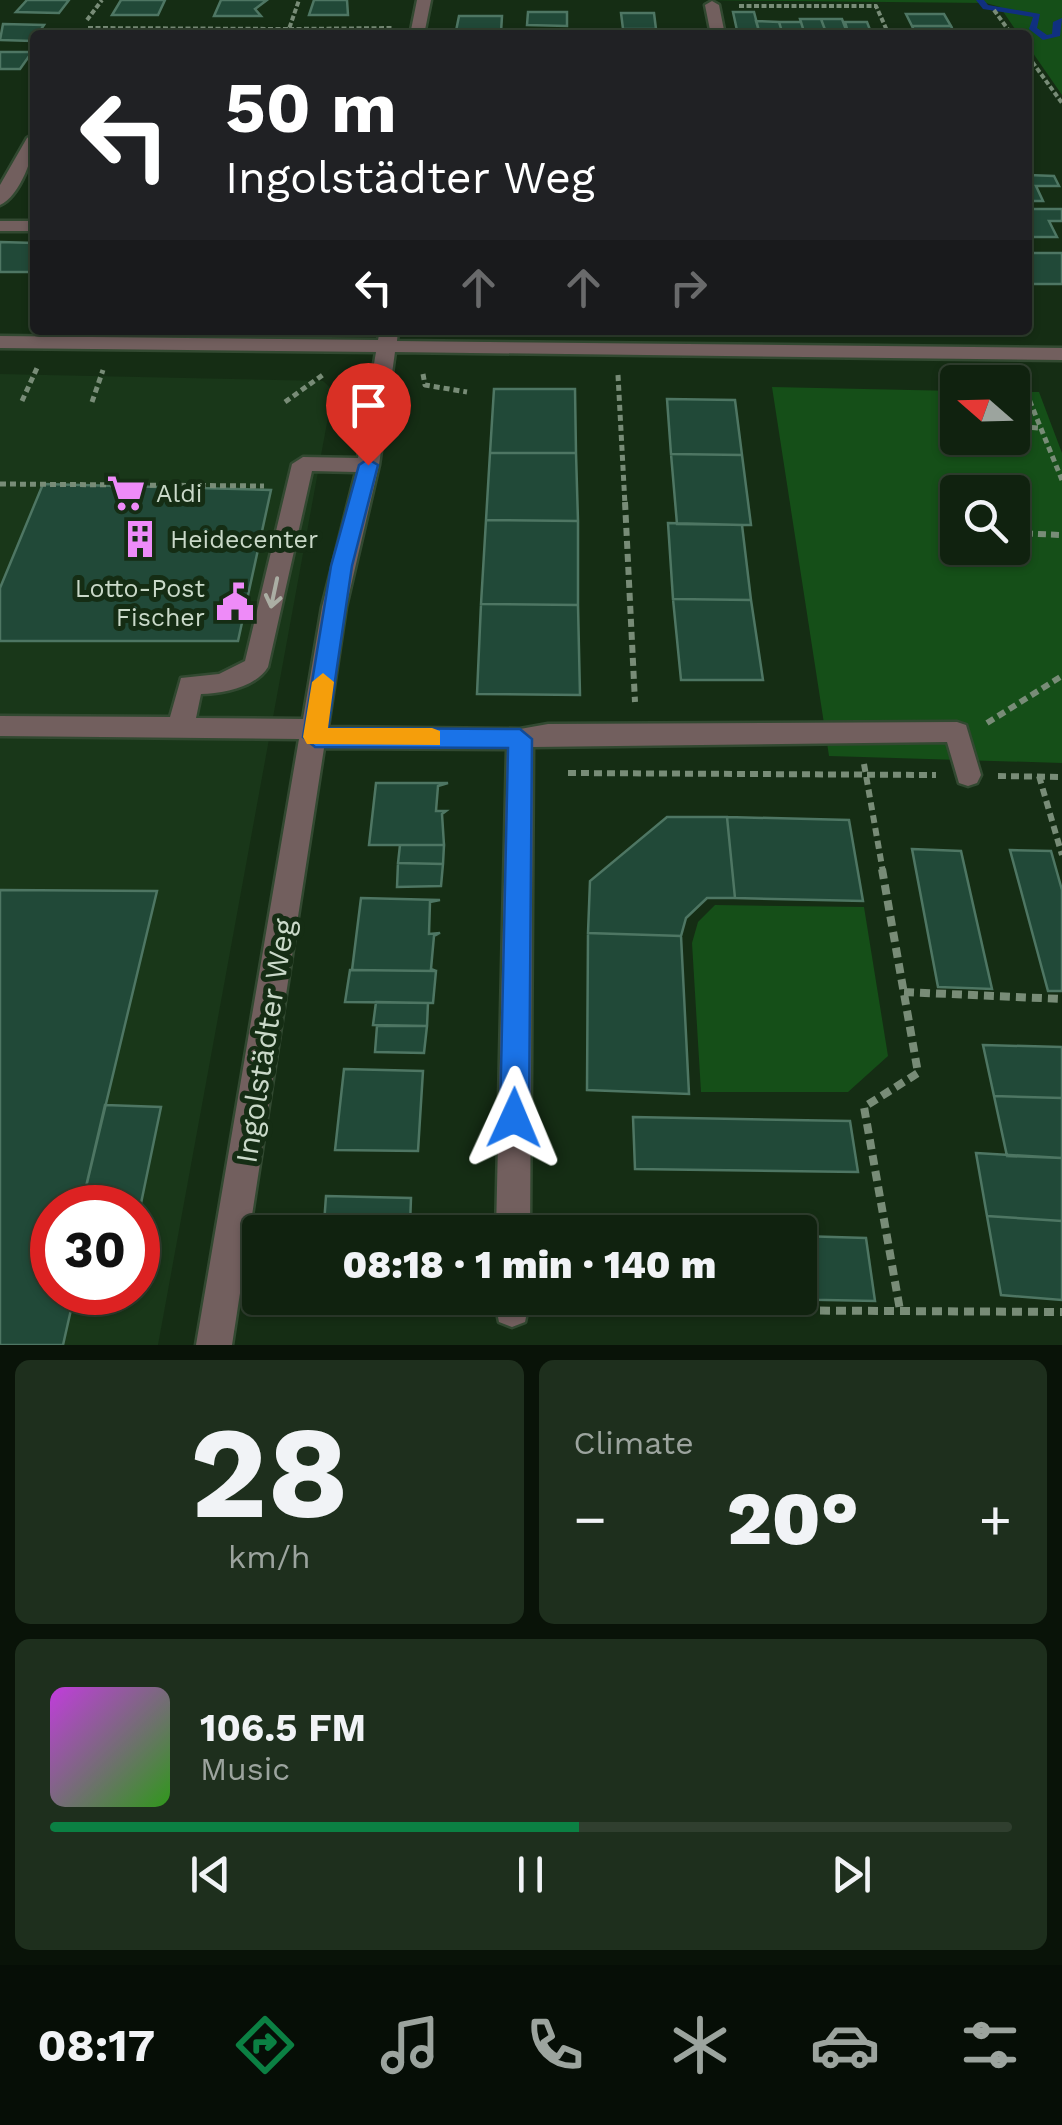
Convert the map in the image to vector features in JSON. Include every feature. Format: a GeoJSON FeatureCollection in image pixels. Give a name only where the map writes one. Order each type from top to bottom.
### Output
{"type":"FeatureCollection","features":[{"type":"Feature","properties":{"kind":"street"},"geometry":{"type":"LineString","coordinates":[[418,30],[424,0]]}},
{"type":"Feature","properties":{"kind":"street"},"geometry":{"type":"LineString","coordinates":[[712,6],[717,30]]}},
{"type":"Feature","properties":{"kind":"street"},"geometry":{"type":"LineString","coordinates":[[0,200],[30,147]]}},
{"type":"Feature","properties":{"kind":"street"},"geometry":{"type":"LineString","coordinates":[[0,226],[30,226]]}},
{"type":"Feature","properties":{"kind":"street"},"geometry":{"type":"LineString","coordinates":[[0,342],[388,338],[1062,354]]}},
{"type":"Feature","properties":{"kind":"street","name":"Ingolstädter Weg"},"geometry":{"type":"LineString","coordinates":[[214,1345],[342,566],[368,465],[388,338]]}},
{"type":"Feature","properties":{"kind":"street"},"geometry":{"type":"LineString","coordinates":[[181,727],[190,685],[222,684],[256,667],[300,475],[368,465]]}},
{"type":"Feature","properties":{"kind":"street"},"geometry":{"type":"LineString","coordinates":[[0,726],[181,727],[520,739],[548,734],[858,729],[957,732],[968,775]]}},
{"type":"Feature","properties":{"kind":"street"},"geometry":{"type":"LineString","coordinates":[[513,1215],[520,739]]}},
{"type":"Feature","properties":{"kind":"path"},"geometry":{"type":"LineString","coordinates":[[87,20],[102,0]]}},
{"type":"Feature","properties":{"kind":"path"},"geometry":{"type":"LineString","coordinates":[[289,29],[300,0]]}},
{"type":"Feature","properties":{"kind":"path"},"geometry":{"type":"LineString","coordinates":[[712,6],[876,6],[887,30]]}},
{"type":"Feature","properties":{"kind":"path"},"geometry":{"type":"LineString","coordinates":[[994,10],[1008,30]]}},
{"type":"Feature","properties":{"kind":"path"},"geometry":{"type":"LineString","coordinates":[[88,28],[332,30]]}},
{"type":"Feature","properties":{"kind":"path"},"geometry":{"type":"LineString","coordinates":[[1032,61],[1062,102]]}},
{"type":"Feature","properties":{"kind":"path"},"geometry":{"type":"LineString","coordinates":[[618,346],[636,734]]}},
{"type":"Feature","properties":{"kind":"path"},"geometry":{"type":"LineString","coordinates":[[1014,352],[1039,428],[1062,480]]}},
{"type":"Feature","properties":{"kind":"path"},"geometry":{"type":"LineString","coordinates":[[22,402],[37,367]]}},
{"type":"Feature","properties":{"kind":"path"},"geometry":{"type":"LineString","coordinates":[[284,402],[331,369]]}},
{"type":"Feature","properties":{"kind":"path"},"geometry":{"type":"LineString","coordinates":[[422,371],[425,385],[467,392]]}},
{"type":"Feature","properties":{"kind":"path"},"geometry":{"type":"LineString","coordinates":[[92,402],[101,375]]}},
{"type":"Feature","properties":{"kind":"path"},"geometry":{"type":"LineString","coordinates":[[1030,427],[1039,428]]}},
{"type":"Feature","properties":{"kind":"path"},"geometry":{"type":"LineString","coordinates":[[0,484],[300,475]]}},
{"type":"Feature","properties":{"kind":"path"},"geometry":{"type":"LineString","coordinates":[[1030,534],[1062,535]]}},
{"type":"Feature","properties":{"kind":"path"},"geometry":{"type":"LineString","coordinates":[[957,732],[972,732],[1062,676]]}},
{"type":"Feature","properties":{"kind":"path"},"geometry":{"type":"LineString","coordinates":[[858,729],[918,1072],[864,1108],[900,1310]]}},
{"type":"Feature","properties":{"kind":"path"},"geometry":{"type":"LineString","coordinates":[[520,772],[1062,776]]}},
{"type":"Feature","properties":{"kind":"path"},"geometry":{"type":"LineString","coordinates":[[1039,776],[1062,856]]}},
{"type":"Feature","properties":{"kind":"path"},"geometry":{"type":"LineString","coordinates":[[904,992],[1062,999]]}},
{"type":"Feature","properties":{"kind":"path"},"geometry":{"type":"LineString","coordinates":[[817,1309],[1062,1312]]}},
{"type":"Feature","properties":{"kind":"shaded area"},"geometry":{"type":"Polygon","coordinates":[[[0,374],[323,381],[333,390],[158,1345],[0,1345],[0,374]]]}},
{"type":"Feature","properties":{"kind":"green space"},"geometry":{"type":"Polygon","coordinates":[[[699,0],[1062,0],[1062,95],[1032,52],[1032,30],[1016,30],[1000,7],[986,3],[699,0]]]}},
{"type":"Feature","properties":{"kind":"green space"},"geometry":{"type":"Polygon","coordinates":[[[772,387],[940,391],[940,455],[1030,455],[1030,392],[1039,392],[1062,453],[1062,763],[829,756],[772,387]]]}},
{"type":"Feature","properties":{"kind":"green space"},"geometry":{"type":"Polygon","coordinates":[[[715,905],[864,907],[888,1056],[848,1092],[701,1092],[692,943],[698,922],[715,905]]]}},
{"type":"Feature","properties":{"kind":"building"},"geometry":{"type":"Polygon","coordinates":[[[27,0],[69,0],[59,13],[16,12],[27,0]]]}},
{"type":"Feature","properties":{"kind":"building"},"geometry":{"type":"Polygon","coordinates":[[[121,0],[165,0],[158,15],[112,15],[121,0]]]}},
{"type":"Feature","properties":{"kind":"building"},"geometry":{"type":"Polygon","coordinates":[[[221,0],[267,0],[255,9],[261,16],[214,16],[221,0]]]}},
{"type":"Feature","properties":{"kind":"building"},"geometry":{"type":"Polygon","coordinates":[[[314,0],[347,0],[348,15],[309,15],[314,0]]]}},
{"type":"Feature","properties":{"kind":"building"},"geometry":{"type":"Polygon","coordinates":[[[528,12],[567,12],[567,26],[527,25],[528,12]]]}},
{"type":"Feature","properties":{"kind":"building"},"geometry":{"type":"Polygon","coordinates":[[[733,12],[754,12],[759,30],[737,30],[733,12]]]}},
{"type":"Feature","properties":{"kind":"building"},"geometry":{"type":"Polygon","coordinates":[[[621,13],[654,13],[656,29],[623,29],[621,13]]]}},
{"type":"Feature","properties":{"kind":"building"},"geometry":{"type":"Polygon","coordinates":[[[906,14],[944,14],[951,26],[912,26],[906,14]]]}},
{"type":"Feature","properties":{"kind":"building"},"geometry":{"type":"Polygon","coordinates":[[[459,16],[502,16],[501,30],[456,30],[459,16]]]}},
{"type":"Feature","properties":{"kind":"building"},"geometry":{"type":"Polygon","coordinates":[[[800,19],[821,19],[825,30],[803,30],[800,19]]]}},
{"type":"Feature","properties":{"kind":"building"},"geometry":{"type":"Polygon","coordinates":[[[821,19],[842,19],[846,30],[825,30],[821,19]]]}},
{"type":"Feature","properties":{"kind":"building"},"geometry":{"type":"Polygon","coordinates":[[[756,21],[779,22],[781,30],[759,30],[756,21]]]}},
{"type":"Feature","properties":{"kind":"building"},"geometry":{"type":"Polygon","coordinates":[[[779,22],[801,22],[803,30],[781,30],[779,22]]]}},
{"type":"Feature","properties":{"kind":"building"},"geometry":{"type":"Polygon","coordinates":[[[845,22],[867,22],[870,30],[847,30],[845,22]]]}},
{"type":"Feature","properties":{"kind":"building"},"geometry":{"type":"Polygon","coordinates":[[[3,24],[44,25],[41,30],[30,30],[30,41],[0,40],[3,24]]]}},
{"type":"Feature","properties":{"kind":"building"},"geometry":{"type":"Polygon","coordinates":[[[912,26],[951,26],[953,30],[914,30],[912,26]]]}},
{"type":"Feature","properties":{"kind":"building"},"geometry":{"type":"Polygon","coordinates":[[[0,52],[30,52],[20,69],[0,69],[0,52]]]}},
{"type":"Feature","properties":{"kind":"building"},"geometry":{"type":"Polygon","coordinates":[[[1032,175],[1054,176],[1059,186],[1036,186],[1043,201],[1032,201],[1032,175]]]}},
{"type":"Feature","properties":{"kind":"building"},"geometry":{"type":"Polygon","coordinates":[[[1032,209],[1062,209],[1062,221],[1049,221],[1057,237],[1032,237],[1032,209]]]}},
{"type":"Feature","properties":{"kind":"building"},"geometry":{"type":"Polygon","coordinates":[[[0,242],[30,243],[30,272],[0,272],[0,242]]]}},
{"type":"Feature","properties":{"kind":"building"},"geometry":{"type":"Polygon","coordinates":[[[1032,253],[1062,253],[1062,284],[1032,284],[1032,253]]]}},
{"type":"Feature","properties":{"kind":"building"},"geometry":{"type":"Polygon","coordinates":[[[494,389],[575,389],[576,453],[490,453],[494,389]]]}},
{"type":"Feature","properties":{"kind":"building"},"geometry":{"type":"Polygon","coordinates":[[[667,399],[735,400],[742,455],[671,454],[667,399]]]}},
{"type":"Feature","properties":{"kind":"building"},"geometry":{"type":"Polygon","coordinates":[[[490,453],[576,453],[578,521],[486,520],[490,453]]]}},
{"type":"Feature","properties":{"kind":"building"},"geometry":{"type":"Polygon","coordinates":[[[671,454],[742,455],[751,525],[677,524],[671,454]]]}},
{"type":"Feature","properties":{"kind":"building","name":"Heidecenter"},"geometry":{"type":"Polygon","coordinates":[[[43,484],[271,490],[238,641],[0,641],[0,588],[43,484]]]}},
{"type":"Feature","properties":{"kind":"building"},"geometry":{"type":"Polygon","coordinates":[[[486,520],[578,521],[578,605],[481,604],[486,520]]]}},
{"type":"Feature","properties":{"kind":"building"},"geometry":{"type":"Polygon","coordinates":[[[668,523],[742,525],[751,600],[673,599],[668,523]]]}},
{"type":"Feature","properties":{"kind":"building"},"geometry":{"type":"Polygon","coordinates":[[[673,599],[751,600],[763,680],[681,680],[673,599]]]}},
{"type":"Feature","properties":{"kind":"building"},"geometry":{"type":"Polygon","coordinates":[[[481,604],[578,605],[580,695],[477,694],[481,604]]]}},
{"type":"Feature","properties":{"kind":"building"},"geometry":{"type":"Polygon","coordinates":[[[376,783],[448,783],[438,786],[436,811],[446,811],[442,814],[444,845],[369,845],[376,783]]]}},
{"type":"Feature","properties":{"kind":"building"},"geometry":{"type":"Polygon","coordinates":[[[667,817],[727,817],[735,898],[707,898],[686,918],[681,936],[588,933],[590,881],[667,817]]]}},
{"type":"Feature","properties":{"kind":"building"},"geometry":{"type":"Polygon","coordinates":[[[727,817],[849,820],[863,901],[735,898],[727,817]]]}},
{"type":"Feature","properties":{"kind":"building"},"geometry":{"type":"Polygon","coordinates":[[[400,845],[444,845],[443,864],[398,863],[400,845]]]}},
{"type":"Feature","properties":{"kind":"building"},"geometry":{"type":"Polygon","coordinates":[[[912,849],[961,851],[992,989],[938,987],[912,849]]]}},
{"type":"Feature","properties":{"kind":"building"},"geometry":{"type":"Polygon","coordinates":[[[1010,850],[1051,851],[1062,890],[1062,991],[1048,991],[1010,850]]]}},
{"type":"Feature","properties":{"kind":"building"},"geometry":{"type":"Polygon","coordinates":[[[398,863],[443,864],[441,886],[397,887],[398,863]]]}},
{"type":"Feature","properties":{"kind":"building"},"geometry":{"type":"Polygon","coordinates":[[[0,890],[157,891],[87,1185],[30,1185],[30,1315],[70,1315],[63,1345],[0,1345],[0,890]]]}},
{"type":"Feature","properties":{"kind":"building"},"geometry":{"type":"Polygon","coordinates":[[[361,898],[440,900],[430,902],[429,934],[440,933],[434,936],[431,969],[436,971],[352,970],[361,898]]]}},
{"type":"Feature","properties":{"kind":"building"},"geometry":{"type":"Polygon","coordinates":[[[588,933],[681,936],[689,1094],[587,1090],[588,933]]]}},
{"type":"Feature","properties":{"kind":"building"},"geometry":{"type":"Polygon","coordinates":[[[350,970],[436,971],[433,1003],[345,1002],[350,970]]]}},
{"type":"Feature","properties":{"kind":"building"},"geometry":{"type":"Polygon","coordinates":[[[376,1002],[428,1003],[427,1026],[373,1025],[376,1002]]]}},
{"type":"Feature","properties":{"kind":"building"},"geometry":{"type":"Polygon","coordinates":[[[377,1026],[427,1026],[424,1053],[375,1052],[377,1026]]]}},
{"type":"Feature","properties":{"kind":"building"},"geometry":{"type":"Polygon","coordinates":[[[983,1045],[1062,1047],[1062,1098],[994,1096],[983,1045]]]}},
{"type":"Feature","properties":{"kind":"building"},"geometry":{"type":"Polygon","coordinates":[[[344,1069],[423,1071],[418,1151],[335,1150],[344,1069]]]}},
{"type":"Feature","properties":{"kind":"building"},"geometry":{"type":"Polygon","coordinates":[[[994,1096],[1062,1098],[1062,1158],[1007,1156],[994,1096]]]}},
{"type":"Feature","properties":{"kind":"building"},"geometry":{"type":"Polygon","coordinates":[[[105,1105],[161,1107],[145,1185],[86,1185],[105,1105]]]}},
{"type":"Feature","properties":{"kind":"building"},"geometry":{"type":"Polygon","coordinates":[[[633,1117],[850,1121],[858,1172],[635,1169],[633,1117]]]}},
{"type":"Feature","properties":{"kind":"building"},"geometry":{"type":"Polygon","coordinates":[[[976,1153],[1062,1158],[1062,1221],[987,1216],[976,1153]]]}},
{"type":"Feature","properties":{"kind":"building"},"geometry":{"type":"Polygon","coordinates":[[[326,1196],[411,1198],[410,1215],[325,1215],[326,1196]]]}},
{"type":"Feature","properties":{"kind":"building"},"geometry":{"type":"Polygon","coordinates":[[[987,1216],[1062,1221],[1062,1300],[1001,1295],[987,1216]]]}},
{"type":"Feature","properties":{"kind":"building"},"geometry":{"type":"Polygon","coordinates":[[[817,1237],[866,1238],[875,1301],[817,1300],[817,1237]]]}},
{"type":"Feature","properties":{"kind":"waterway"},"geometry":{"type":"LineString","coordinates":[[980,0],[986,7],[1037,16],[1033,29],[1046,38],[1056,36],[1056,24],[1062,20]]}},
{"type":"Feature","properties":{"kind":"slow traffic"},"geometry":{"type":"LineString","coordinates":[[323,682],[315,737],[432,738]]}},
{"type":"Feature","properties":{"kind":"place","name":"Aldi"},"geometry":{"type":"Point","coordinates":[126,493]}},
{"type":"Feature","properties":{"kind":"place","name":"Heidecenter"},"geometry":{"type":"Point","coordinates":[140,539]}},
{"type":"Feature","properties":{"kind":"place","name":"Lotto-Post Fischer"},"geometry":{"type":"Point","coordinates":[235,602]}},
{"type":"Feature","properties":{"kind":"route"},"geometry":{"type":"LineString","coordinates":[[368,465],[342,566],[315,737],[520,739],[514,1118]]}}]}
